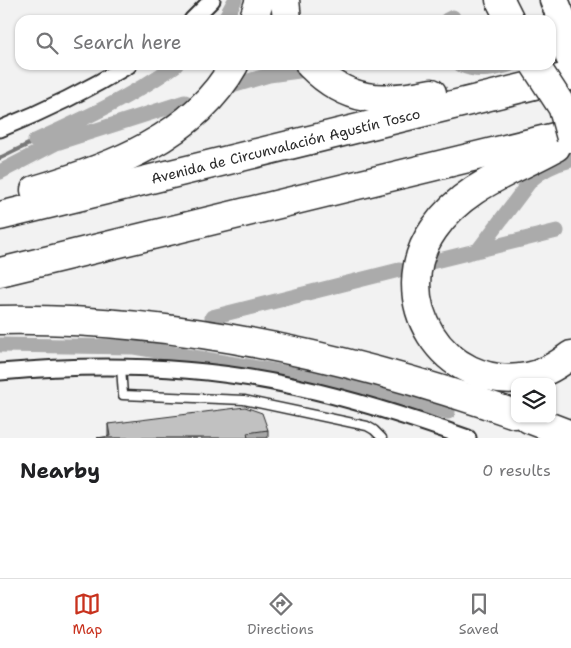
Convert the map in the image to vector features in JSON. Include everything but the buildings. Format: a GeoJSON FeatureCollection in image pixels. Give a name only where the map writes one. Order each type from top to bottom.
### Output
{"type":"FeatureCollection","features":[{"type":"Feature","properties":{"kind":"highway"},"geometry":{"type":"LineString","coordinates":[[254,15],[260,0]]}},
{"type":"Feature","properties":{"kind":"highway"},"geometry":{"type":"LineString","coordinates":[[285,0],[286,15]]}},
{"type":"Feature","properties":{"kind":"highway"},"geometry":{"type":"LineString","coordinates":[[500,0],[508,15]]}},
{"type":"Feature","properties":{"kind":"highway"},"geometry":{"type":"LineString","coordinates":[[554,0],[561,32]]}},
{"type":"Feature","properties":{"kind":"highway"},"geometry":{"type":"LineString","coordinates":[[0,199],[92,171],[149,145],[170,133],[199,110],[211,98],[231,70]]}},
{"type":"Feature","properties":{"kind":"highway"},"geometry":{"type":"LineString","coordinates":[[316,70],[332,84],[360,96],[377,99],[415,96],[484,81],[567,90]]}},
{"type":"Feature","properties":{"kind":"highway"},"geometry":{"type":"LineString","coordinates":[[541,70],[567,90],[571,138],[526,163],[482,184],[448,212],[434,228],[426,242],[420,256],[415,289],[423,321],[438,345],[471,370],[482,375],[512,379],[528,377],[544,372],[571,355]]}},
{"type":"Feature","properties":{"kind":"highway"},"geometry":{"type":"LineString","coordinates":[[0,272],[567,90]]}},
{"type":"Feature","properties":{"kind":"highway","name":"Avenida de Circunvalación Agustín Tosco"},"geometry":{"type":"LineString","coordinates":[[0,216],[567,90]]}},
{"type":"Feature","properties":{"kind":"highway"},"geometry":{"type":"LineString","coordinates":[[0,320],[61,321],[120,325],[248,341],[320,355],[370,368],[511,413]]}},
{"type":"Feature","properties":{"kind":"highway"},"geometry":{"type":"LineString","coordinates":[[539,423],[571,435]]}},
{"type":"Feature","properties":{"kind":"main road"},"geometry":{"type":"LineString","coordinates":[[513,0],[520,15]]}},
{"type":"Feature","properties":{"kind":"main road"},"geometry":{"type":"LineString","coordinates":[[541,0],[550,15]]}},
{"type":"Feature","properties":{"kind":"main road"},"geometry":{"type":"LineString","coordinates":[[561,32],[567,90]]}},
{"type":"Feature","properties":{"kind":"street"},"geometry":{"type":"LineString","coordinates":[[197,15],[212,0]]}},
{"type":"Feature","properties":{"kind":"street"},"geometry":{"type":"LineString","coordinates":[[0,129],[34,116],[91,88],[121,70]]}},
{"type":"Feature","properties":{"kind":"street"},"geometry":{"type":"LineString","coordinates":[[0,372],[121,367],[201,372],[296,386],[396,412],[468,438]]}},
{"type":"Feature","properties":{"kind":"lane"},"geometry":{"type":"LineString","coordinates":[[121,367],[124,394],[244,400],[367,426],[382,438]]}},
{"type":"Feature","properties":{"kind":"waterway"},"geometry":{"type":"LineString","coordinates":[[227,15],[235,0]]}},
{"type":"Feature","properties":{"kind":"waterway"},"geometry":{"type":"LineString","coordinates":[[35,141],[107,106],[168,70]]}},
{"type":"Feature","properties":{"kind":"waterway"},"geometry":{"type":"LineString","coordinates":[[235,85],[269,75],[299,71]]}},
{"type":"Feature","properties":{"kind":"waterway"},"geometry":{"type":"LineString","coordinates":[[0,172],[56,143],[185,102]]}},
{"type":"Feature","properties":{"kind":"waterway"},"geometry":{"type":"LineString","coordinates":[[0,158],[35,141]]}},
{"type":"Feature","properties":{"kind":"waterway"},"geometry":{"type":"LineString","coordinates":[[479,249],[531,180],[550,167],[571,160]]}},
{"type":"Feature","properties":{"kind":"waterway"},"geometry":{"type":"LineString","coordinates":[[431,262],[557,231]]}},
{"type":"Feature","properties":{"kind":"waterway"},"geometry":{"type":"LineString","coordinates":[[212,317],[399,270]]}},
{"type":"Feature","properties":{"kind":"waterway"},"geometry":{"type":"LineString","coordinates":[[0,345],[134,347],[299,375],[448,412]]}}]}
